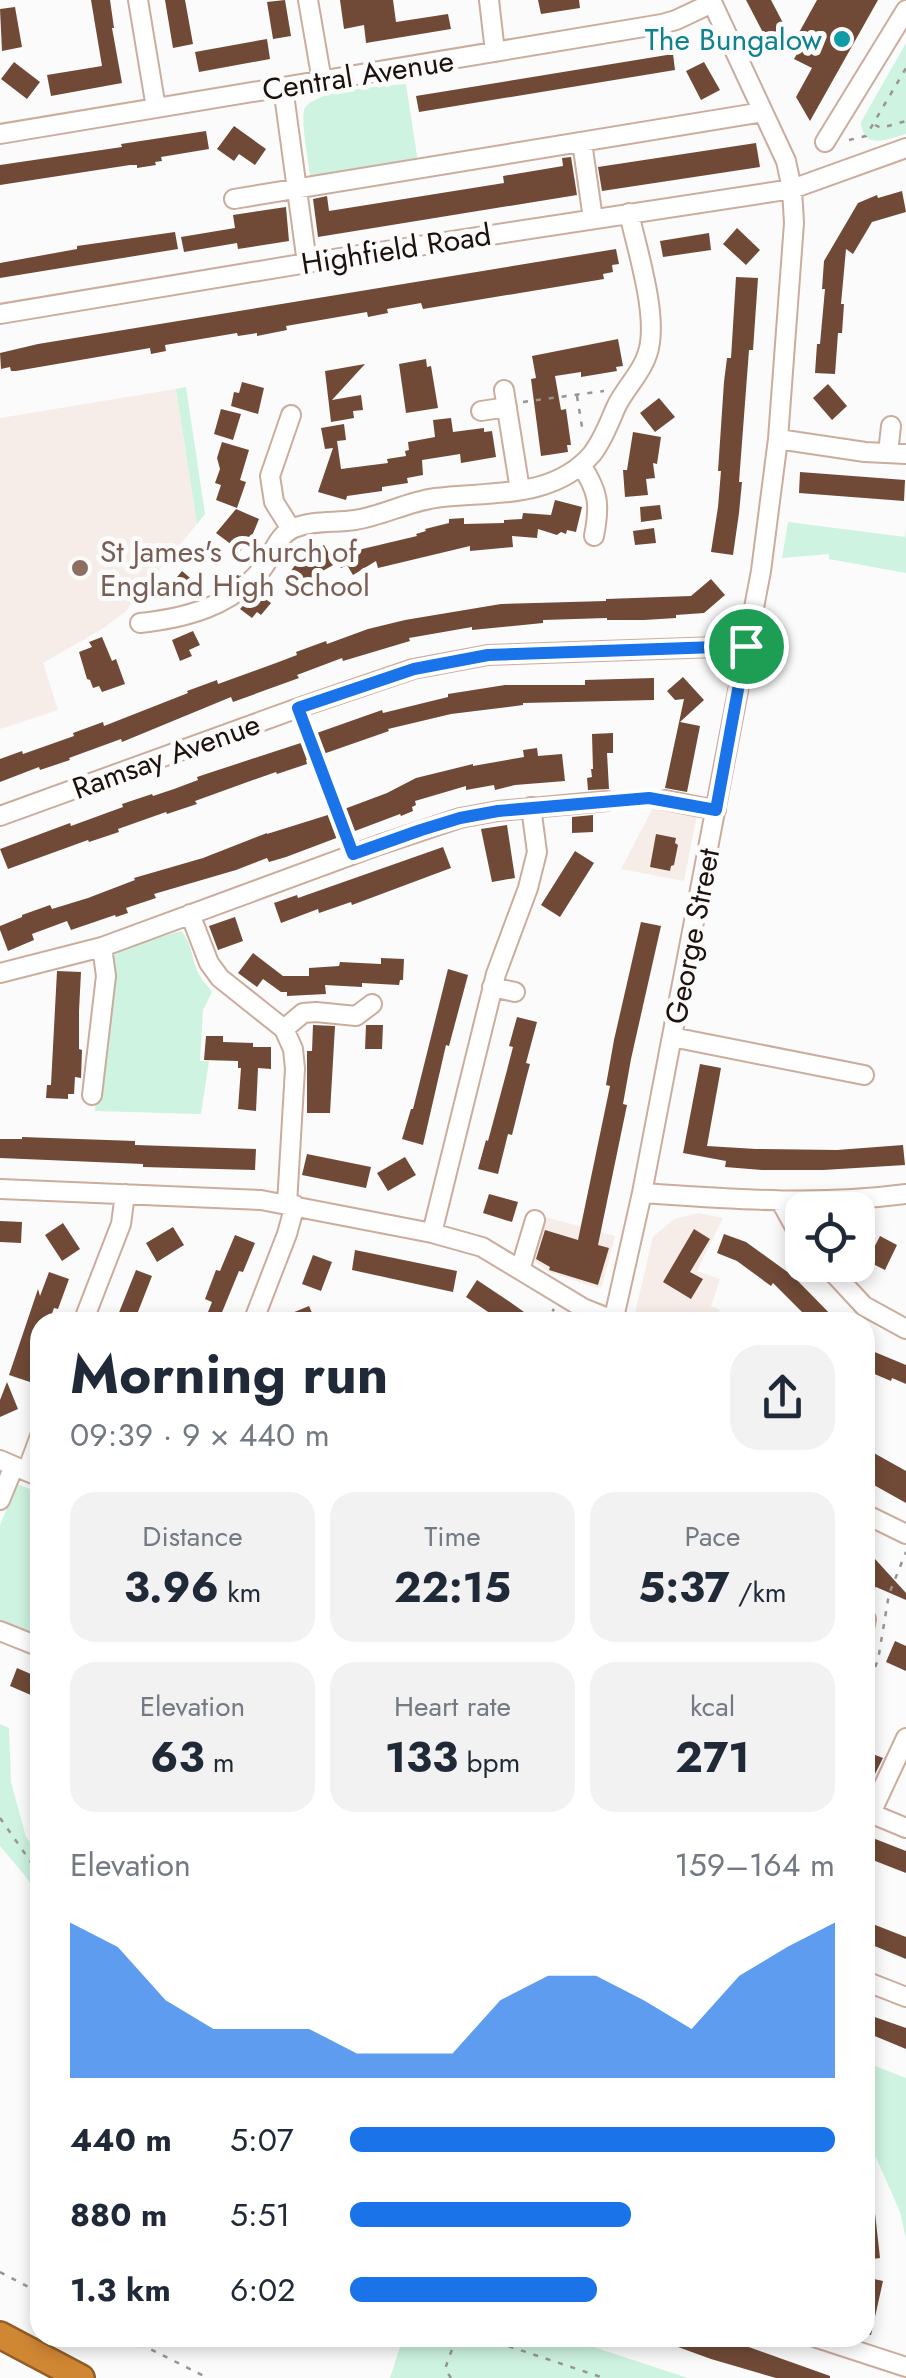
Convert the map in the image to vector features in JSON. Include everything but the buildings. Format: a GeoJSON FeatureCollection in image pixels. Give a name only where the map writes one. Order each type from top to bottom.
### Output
{"type":"FeatureCollection","features":[{"type":"Feature","properties":{"kind":"highway"},"geometry":{"type":"LineString","coordinates":[[0,2335],[81,2378]]}},
{"type":"Feature","properties":{"kind":"street"},"geometry":{"type":"LineString","coordinates":[[138,0],[156,108]]}},
{"type":"Feature","properties":{"kind":"street"},"geometry":{"type":"LineString","coordinates":[[308,0],[322,80]]}},
{"type":"Feature","properties":{"kind":"street"},"geometry":{"type":"LineString","coordinates":[[489,0],[495,52]]}},
{"type":"Feature","properties":{"kind":"street","name":"Central Avenue"},"geometry":{"type":"LineString","coordinates":[[0,134],[662,24],[711,2]]}},
{"type":"Feature","properties":{"kind":"street","name":"George Street"},"geometry":{"type":"LineString","coordinates":[[615,1312],[642,1193],[764,553],[778,439],[794,223],[786,162],[711,2]]}},
{"type":"Feature","properties":{"kind":"street"},"geometry":{"type":"LineString","coordinates":[[836,137],[906,10]]}},
{"type":"Feature","properties":{"kind":"street"},"geometry":{"type":"LineString","coordinates":[[283,87],[307,263]]}},
{"type":"Feature","properties":{"kind":"street"},"geometry":{"type":"LineString","coordinates":[[234,199],[763,112]]}},
{"type":"Feature","properties":{"kind":"street"},"geometry":{"type":"LineString","coordinates":[[582,142],[593,219]]}},
{"type":"Feature","properties":{"kind":"street","name":"Highfield Road"},"geometry":{"type":"LineString","coordinates":[[0,314],[792,189],[906,148]]}},
{"type":"Feature","properties":{"kind":"street"},"geometry":{"type":"LineString","coordinates":[[140,623],[187,617],[222,601],[264,567],[291,529],[360,520],[418,501],[520,490],[552,482],[584,462],[642,366],[651,340],[650,312],[629,213]]}},
{"type":"Feature","properties":{"kind":"street"},"geometry":{"type":"LineString","coordinates":[[481,410],[506,400],[520,490]]}},
{"type":"Feature","properties":{"kind":"street"},"geometry":{"type":"LineString","coordinates":[[291,415],[270,476],[270,490],[291,529]]}},
{"type":"Feature","properties":{"kind":"street"},"geometry":{"type":"LineString","coordinates":[[778,439],[897,453],[891,426]]}},
{"type":"Feature","properties":{"kind":"street"},"geometry":{"type":"LineString","coordinates":[[262,436],[282,442]]}},
{"type":"Feature","properties":{"kind":"street"},"geometry":{"type":"LineString","coordinates":[[584,462],[598,501],[600,525]]}},
{"type":"Feature","properties":{"kind":"street","name":"Ramsay Avenue"},"geometry":{"type":"LineString","coordinates":[[0,816],[414,669],[488,655],[746,646]]}},
{"type":"Feature","properties":{"kind":"street"},"geometry":{"type":"LineString","coordinates":[[664,800],[716,810]]}},
{"type":"Feature","properties":{"kind":"street"},"geometry":{"type":"LineString","coordinates":[[0,973],[102,947],[460,818],[607,801]]}},
{"type":"Feature","properties":{"kind":"street"},"geometry":{"type":"LineString","coordinates":[[432,1233],[494,980],[537,852],[531,808]]}},
{"type":"Feature","properties":{"kind":"street"},"geometry":{"type":"LineString","coordinates":[[190,914],[208,963],[220,978],[284,1029],[293,1049],[291,1205],[287,1234],[257,1312]]}},
{"type":"Feature","properties":{"kind":"street"},"geometry":{"type":"LineString","coordinates":[[92,1095],[106,976],[102,947]]}},
{"type":"Feature","properties":{"kind":"street"},"geometry":{"type":"LineString","coordinates":[[494,980],[515,992]]}},
{"type":"Feature","properties":{"kind":"street"},"geometry":{"type":"LineString","coordinates":[[284,1029],[303,1013],[356,1016],[372,1004]]}},
{"type":"Feature","properties":{"kind":"street"},"geometry":{"type":"LineString","coordinates":[[672,1037],[864,1075]]}},
{"type":"Feature","properties":{"kind":"street"},"geometry":{"type":"LineString","coordinates":[[0,1189],[237,1198],[432,1233],[482,1247],[593,1312]]}},
{"type":"Feature","properties":{"kind":"street"},"geometry":{"type":"LineString","coordinates":[[642,1193],[781,1202],[906,1194]]}},
{"type":"Feature","properties":{"kind":"street"},"geometry":{"type":"LineString","coordinates":[[87,1312],[120,1224],[125,1194]]}},
{"type":"Feature","properties":{"kind":"street"},"geometry":{"type":"LineString","coordinates":[[781,1202],[785,1209]]}},
{"type":"Feature","properties":{"kind":"street"},"geometry":{"type":"LineString","coordinates":[[520,1270],[536,1220]]}},
{"type":"Feature","properties":{"kind":"street"},"geometry":{"type":"LineString","coordinates":[[842,1282],[864,1306],[906,1329]]}},
{"type":"Feature","properties":{"kind":"street"},"geometry":{"type":"LineString","coordinates":[[0,1500],[20,1468]]}},
{"type":"Feature","properties":{"kind":"street"},"geometry":{"type":"LineString","coordinates":[[875,1519],[906,1534]]}},
{"type":"Feature","properties":{"kind":"street"},"geometry":{"type":"LineString","coordinates":[[0,1631],[30,1643]]}},
{"type":"Feature","properties":{"kind":"street"},"geometry":{"type":"LineString","coordinates":[[875,1798],[906,1738]]}},
{"type":"Feature","properties":{"kind":"street"},"geometry":{"type":"LineString","coordinates":[[875,1815],[906,1828]]}},
{"type":"Feature","properties":{"kind":"street"},"geometry":{"type":"LineString","coordinates":[[875,1987],[906,1998]]}},
{"type":"Feature","properties":{"kind":"street"},"geometry":{"type":"LineString","coordinates":[[845,2347],[906,2367]]}},
{"type":"Feature","properties":{"kind":"path"},"geometry":{"type":"LineString","coordinates":[[836,137],[866,136],[906,68]]}},
{"type":"Feature","properties":{"kind":"path"},"geometry":{"type":"LineString","coordinates":[[873,124],[881,128],[906,121]]}},
{"type":"Feature","properties":{"kind":"path"},"geometry":{"type":"LineString","coordinates":[[506,400],[625,389]]}},
{"type":"Feature","properties":{"kind":"path"},"geometry":{"type":"LineString","coordinates":[[577,395],[584,462]]}},
{"type":"Feature","properties":{"kind":"path"},"geometry":{"type":"LineString","coordinates":[[298,708],[353,854]]}},
{"type":"Feature","properties":{"kind":"path"},"geometry":{"type":"LineString","coordinates":[[607,801],[664,800]]}},
{"type":"Feature","properties":{"kind":"path"},"geometry":{"type":"LineString","coordinates":[[875,1667],[889,1594],[906,1552]]}},
{"type":"Feature","properties":{"kind":"path"},"geometry":{"type":"LineString","coordinates":[[0,1818],[30,1861]]}},
{"type":"Feature","properties":{"kind":"path"},"geometry":{"type":"LineString","coordinates":[[0,2272],[30,2288]]}},
{"type":"Feature","properties":{"kind":"path"},"geometry":{"type":"LineString","coordinates":[[146,2347],[208,2378]]}},
{"type":"Feature","properties":{"kind":"path"},"geometry":{"type":"LineString","coordinates":[[451,2378],[445,2368],[453,2347]]}},
{"type":"Feature","properties":{"kind":"path"},"geometry":{"type":"LineString","coordinates":[[511,2347],[604,2378]]}},
{"type":"Feature","properties":{"kind":"shaded area","name":"St James's Church of England High School"},"geometry":{"type":"Polygon","coordinates":[[[176,389],[197,524],[125,612],[43,663],[58,710],[0,729],[0,418],[176,389]]]}},
{"type":"Feature","properties":{"kind":"shaded area"},"geometry":{"type":"Polygon","coordinates":[[[655,804],[697,815],[684,881],[621,869],[655,804]]]}},
{"type":"Feature","properties":{"kind":"shaded area"},"geometry":{"type":"Polygon","coordinates":[[[531,1213],[615,1236],[602,1286],[597,1288],[549,1272],[520,1250],[531,1213]]]}},
{"type":"Feature","properties":{"kind":"shaded area"},"geometry":{"type":"Polygon","coordinates":[[[698,1213],[723,1218],[697,1271],[720,1279],[711,1306],[718,1312],[636,1312],[653,1237],[674,1219],[698,1213]]]}},
{"type":"Feature","properties":{"kind":"green space"},"geometry":{"type":"Polygon","coordinates":[[[906,43],[906,134],[871,140],[861,122],[906,43]]]}},
{"type":"Feature","properties":{"kind":"green space"},"geometry":{"type":"Polygon","coordinates":[[[406,84],[418,162],[311,181],[304,125],[304,111],[309,104],[349,90],[406,84]]]}},
{"type":"Feature","properties":{"kind":"green space"},"geometry":{"type":"Polygon","coordinates":[[[186,387],[205,514],[197,524],[176,389],[186,387]]]}},
{"type":"Feature","properties":{"kind":"green space"},"geometry":{"type":"Polygon","coordinates":[[[788,522],[905,537],[906,529],[906,573],[829,559],[829,554],[782,558],[788,522]]]}},
{"type":"Feature","properties":{"kind":"green space"},"geometry":{"type":"Polygon","coordinates":[[[181,931],[198,973],[212,992],[203,1010],[200,1061],[209,1061],[201,1114],[95,1111],[110,955],[181,931]]]}},
{"type":"Feature","properties":{"kind":"green space"},"geometry":{"type":"Polygon","coordinates":[[[17,1484],[30,1489],[30,1633],[0,1621],[0,1525],[17,1484]]]}},
{"type":"Feature","properties":{"kind":"green space"},"geometry":{"type":"Polygon","coordinates":[[[0,1724],[9,1728],[11,1782],[30,1842],[30,1884],[0,1846],[0,1724]]]}},
{"type":"Feature","properties":{"kind":"green space"},"geometry":{"type":"Polygon","coordinates":[[[875,2066],[906,2078],[906,2239],[900,2212],[875,2155],[875,2066]]]}},
{"type":"Feature","properties":{"kind":"green space"},"geometry":{"type":"Polygon","coordinates":[[[400,2347],[593,2347],[688,2378],[390,2378],[400,2347]]]}},
{"type":"Feature","properties":{"kind":"place","name":"The Bungalow"},"geometry":{"type":"Point","coordinates":[842,39]}},
{"type":"Feature","properties":{"kind":"place","name":"St James's Church of England High School"},"geometry":{"type":"Point","coordinates":[80,568]}},
{"type":"Feature","properties":{"kind":"route"},"geometry":{"type":"LineString","coordinates":[[746,646],[716,810],[649,798],[498,811],[460,818],[353,854],[298,708],[414,669],[488,655],[746,646]]}}]}
